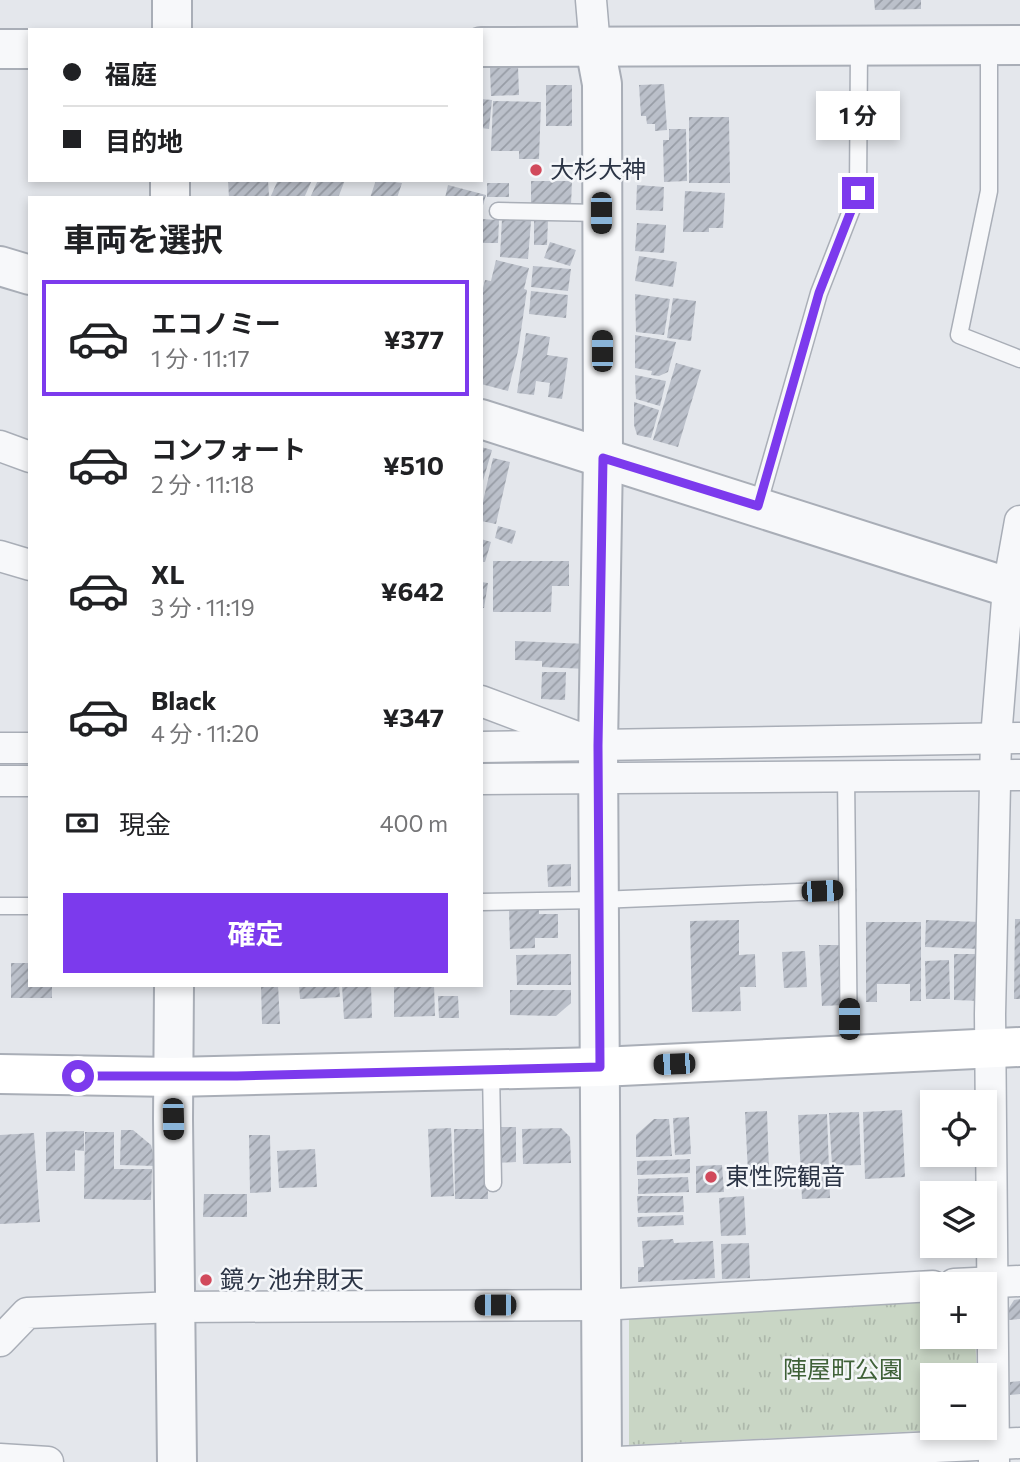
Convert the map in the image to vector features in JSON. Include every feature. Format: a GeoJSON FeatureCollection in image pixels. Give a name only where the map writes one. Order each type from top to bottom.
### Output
{"type":"FeatureCollection","features":[{"type":"Feature","properties":{"kind":"main road"},"geometry":{"type":"LineString","coordinates":[[0,1074],[173,1077],[491,1070],[1005,1048]]}},
{"type":"Feature","properties":{"kind":"street"},"geometry":{"type":"LineString","coordinates":[[172,0],[173,28]]}},
{"type":"Feature","properties":{"kind":"street"},"geometry":{"type":"LineString","coordinates":[[591,0],[595,47],[602,84],[603,458],[598,762],[602,1462]]}},
{"type":"Feature","properties":{"kind":"street"},"geometry":{"type":"LineString","coordinates":[[483,47],[1005,46]]}},
{"type":"Feature","properties":{"kind":"street"},"geometry":{"type":"LineString","coordinates":[[0,49],[28,49]]}},
{"type":"Feature","properties":{"kind":"street"},"geometry":{"type":"LineString","coordinates":[[0,266],[28,274]]}},
{"type":"Feature","properties":{"kind":"street"},"geometry":{"type":"LineString","coordinates":[[483,420],[1014,589]]}},
{"type":"Feature","properties":{"kind":"street"},"geometry":{"type":"LineString","coordinates":[[0,446],[28,456]]}},
{"type":"Feature","properties":{"kind":"street"},"geometry":{"type":"LineString","coordinates":[[618,1462],[1003,1450],[1008,738],[1014,589],[1020,521]]}},
{"type":"Feature","properties":{"kind":"street"},"geometry":{"type":"LineString","coordinates":[[0,556],[28,564]]}},
{"type":"Feature","properties":{"kind":"street"},"geometry":{"type":"LineString","coordinates":[[483,702],[598,762]]}},
{"type":"Feature","properties":{"kind":"street"},"geometry":{"type":"LineString","coordinates":[[483,779],[598,762],[1008,738]]}},
{"type":"Feature","properties":{"kind":"street"},"geometry":{"type":"LineString","coordinates":[[483,747],[598,762],[846,775],[1008,775]]}},
{"type":"Feature","properties":{"kind":"street"},"geometry":{"type":"LineString","coordinates":[[0,748],[28,748]]}},
{"type":"Feature","properties":{"kind":"street"},"geometry":{"type":"LineString","coordinates":[[0,781],[28,781]]}},
{"type":"Feature","properties":{"kind":"street"},"geometry":{"type":"LineString","coordinates":[[174,987],[177,1462]]}},
{"type":"Feature","properties":{"kind":"street"},"geometry":{"type":"LineString","coordinates":[[0,1341],[27,1312],[176,1307],[600,1305],[920,1287]]}},
{"type":"Feature","properties":{"kind":"street"},"geometry":{"type":"LineString","coordinates":[[0,1459],[48,1462]]}},
{"type":"Feature","properties":{"kind":"lane"},"geometry":{"type":"LineString","coordinates":[[758,506],[819,293],[858,193],[859,46]]}},
{"type":"Feature","properties":{"kind":"lane"},"geometry":{"type":"LineString","coordinates":[[1005,46],[989,191],[959,335],[1020,359]]}},
{"type":"Feature","properties":{"kind":"lane"},"geometry":{"type":"LineString","coordinates":[[498,211],[601,213]]}},
{"type":"Feature","properties":{"kind":"lane"},"geometry":{"type":"LineString","coordinates":[[846,775],[849,1056]]}},
{"type":"Feature","properties":{"kind":"lane"},"geometry":{"type":"LineString","coordinates":[[483,902],[847,890]]}},
{"type":"Feature","properties":{"kind":"lane"},"geometry":{"type":"LineString","coordinates":[[0,906],[28,906]]}},
{"type":"Feature","properties":{"kind":"lane"},"geometry":{"type":"LineString","coordinates":[[491,1070],[494,1183]]}},
{"type":"Feature","properties":{"kind":"green space","name":"陣屋町公園"},"geometry":{"type":"Polygon","coordinates":[[[920,1301],[920,1349],[976,1349],[976,1363],[920,1363],[920,1431],[629,1445],[629,1315],[920,1301]]]}},
{"type":"Feature","properties":{"kind":"building"},"geometry":{"type":"Polygon","coordinates":[[[874,0],[921,0],[921,9],[875,10],[874,0]]]}},
{"type":"Feature","properties":{"kind":"building"},"geometry":{"type":"Polygon","coordinates":[[[518,66],[519,95],[491,96],[490,68],[518,66]]]}},
{"type":"Feature","properties":{"kind":"building"},"geometry":{"type":"Polygon","coordinates":[[[664,84],[667,130],[655,131],[655,124],[647,124],[646,116],[641,116],[639,85],[664,84]]]}},
{"type":"Feature","properties":{"kind":"building"},"geometry":{"type":"Polygon","coordinates":[[[546,85],[572,85],[572,126],[546,126],[546,85]]]}},
{"type":"Feature","properties":{"kind":"building"},"geometry":{"type":"Polygon","coordinates":[[[483,99],[492,100],[489,129],[483,128],[483,99]]]}},
{"type":"Feature","properties":{"kind":"building"},"geometry":{"type":"Polygon","coordinates":[[[493,101],[541,102],[539,159],[519,159],[519,151],[491,151],[493,101]]]}},
{"type":"Feature","properties":{"kind":"building"},"geometry":{"type":"Polygon","coordinates":[[[689,117],[729,117],[730,183],[689,183],[689,117]]]}},
{"type":"Feature","properties":{"kind":"building"},"geometry":{"type":"Polygon","coordinates":[[[669,129],[686,129],[687,181],[664,182],[663,140],[669,140],[669,129]]]}},
{"type":"Feature","properties":{"kind":"building"},"geometry":{"type":"Polygon","coordinates":[[[531,181],[572,181],[571,205],[531,204],[531,181]]]}},
{"type":"Feature","properties":{"kind":"building"},"geometry":{"type":"Polygon","coordinates":[[[228,182],[268,182],[269,196],[229,196],[228,182]]]}},
{"type":"Feature","properties":{"kind":"building"},"geometry":{"type":"Polygon","coordinates":[[[277,182],[311,182],[305,196],[271,196],[277,182]]]}},
{"type":"Feature","properties":{"kind":"building"},"geometry":{"type":"Polygon","coordinates":[[[317,182],[344,182],[339,196],[311,196],[317,182]]]}},
{"type":"Feature","properties":{"kind":"building"},"geometry":{"type":"Polygon","coordinates":[[[375,182],[402,183],[398,196],[371,196],[375,182]]]}},
{"type":"Feature","properties":{"kind":"building"},"geometry":{"type":"Polygon","coordinates":[[[487,183],[509,183],[509,197],[487,197],[487,183]]]}},
{"type":"Feature","properties":{"kind":"building"},"geometry":{"type":"Polygon","coordinates":[[[448,185],[486,195],[483,206],[483,196],[445,196],[448,185]]]}},
{"type":"Feature","properties":{"kind":"building"},"geometry":{"type":"Polygon","coordinates":[[[637,185],[664,187],[663,211],[636,210],[637,185]]]}},
{"type":"Feature","properties":{"kind":"building"},"geometry":{"type":"Polygon","coordinates":[[[685,191],[725,193],[723,228],[709,228],[709,232],[683,232],[685,191]]]}},
{"type":"Feature","properties":{"kind":"building"},"geometry":{"type":"Polygon","coordinates":[[[483,219],[499,220],[498,243],[483,243],[483,219]]]}},
{"type":"Feature","properties":{"kind":"building"},"geometry":{"type":"Polygon","coordinates":[[[502,219],[531,221],[528,259],[500,257],[502,219]]]}},
{"type":"Feature","properties":{"kind":"building"},"geometry":{"type":"Polygon","coordinates":[[[534,219],[548,220],[547,245],[534,245],[534,219]]]}},
{"type":"Feature","properties":{"kind":"building"},"geometry":{"type":"Polygon","coordinates":[[[637,223],[666,225],[664,253],[635,251],[637,223]]]}},
{"type":"Feature","properties":{"kind":"building"},"geometry":{"type":"Polygon","coordinates":[[[550,242],[576,250],[570,266],[544,258],[550,242]]]}},
{"type":"Feature","properties":{"kind":"building"},"geometry":{"type":"Polygon","coordinates":[[[639,256],[677,262],[673,287],[635,281],[639,256]]]}},
{"type":"Feature","properties":{"kind":"building"},"geometry":{"type":"Polygon","coordinates":[[[496,260],[529,268],[524,289],[527,290],[518,351],[508,391],[483,385],[483,288],[485,280],[491,281],[496,260]]]}},
{"type":"Feature","properties":{"kind":"building"},"geometry":{"type":"Polygon","coordinates":[[[533,266],[571,269],[568,291],[531,287],[533,266]]]}},
{"type":"Feature","properties":{"kind":"building"},"geometry":{"type":"Polygon","coordinates":[[[531,291],[568,295],[566,318],[529,314],[531,291]]]}},
{"type":"Feature","properties":{"kind":"building"},"geometry":{"type":"Polygon","coordinates":[[[635,294],[670,299],[664,335],[636,332],[635,294]]]}},
{"type":"Feature","properties":{"kind":"building"},"geometry":{"type":"Polygon","coordinates":[[[673,298],[696,301],[691,341],[667,338],[673,298]]]}},
{"type":"Feature","properties":{"kind":"building"},"geometry":{"type":"Polygon","coordinates":[[[526,333],[550,337],[547,355],[568,358],[562,399],[548,397],[550,383],[536,381],[534,395],[517,393],[526,333]]]}},
{"type":"Feature","properties":{"kind":"building"},"geometry":{"type":"Polygon","coordinates":[[[635,335],[676,342],[668,372],[659,376],[651,375],[652,371],[635,368],[635,335]]]}},
{"type":"Feature","properties":{"kind":"building"},"geometry":{"type":"Polygon","coordinates":[[[676,363],[701,370],[678,447],[653,440],[676,363]]]}},
{"type":"Feature","properties":{"kind":"building"},"geometry":{"type":"Polygon","coordinates":[[[635,375],[666,381],[660,406],[636,399],[635,375]]]}},
{"type":"Feature","properties":{"kind":"building"},"geometry":{"type":"Polygon","coordinates":[[[634,402],[659,410],[651,438],[637,435],[634,402]]]}},
{"type":"Feature","properties":{"kind":"building"},"geometry":{"type":"Polygon","coordinates":[[[483,448],[492,450],[483,481],[483,448]]]}},
{"type":"Feature","properties":{"kind":"building"},"geometry":{"type":"Polygon","coordinates":[[[493,458],[510,462],[496,524],[483,521],[483,501],[493,458]]]}},
{"type":"Feature","properties":{"kind":"building"},"geometry":{"type":"Polygon","coordinates":[[[498,526],[516,531],[512,544],[495,538],[498,526]]]}},
{"type":"Feature","properties":{"kind":"building"},"geometry":{"type":"Polygon","coordinates":[[[483,540],[491,542],[483,562],[483,540]]]}},
{"type":"Feature","properties":{"kind":"building"},"geometry":{"type":"Polygon","coordinates":[[[493,561],[569,561],[569,586],[552,586],[551,612],[493,612],[493,561]]]}},
{"type":"Feature","properties":{"kind":"building"},"geometry":{"type":"Polygon","coordinates":[[[483,582],[488,583],[483,608],[483,582]]]}},
{"type":"Feature","properties":{"kind":"building"},"geometry":{"type":"Polygon","coordinates":[[[515,641],[588,644],[587,669],[542,667],[542,661],[515,660],[515,641]]]}},
{"type":"Feature","properties":{"kind":"building"},"geometry":{"type":"Polygon","coordinates":[[[542,672],[566,672],[565,700],[541,699],[542,672]]]}},
{"type":"Feature","properties":{"kind":"building"},"geometry":{"type":"Polygon","coordinates":[[[571,864],[571,886],[548,887],[547,865],[571,864]]]}},
{"type":"Feature","properties":{"kind":"building"},"geometry":{"type":"Polygon","coordinates":[[[539,909],[539,914],[558,914],[558,938],[535,938],[535,948],[510,949],[509,910],[539,909]]]}},
{"type":"Feature","properties":{"kind":"building"},"geometry":{"type":"Polygon","coordinates":[[[1015,919],[1020,919],[1020,999],[1014,999],[1015,919]]]}},
{"type":"Feature","properties":{"kind":"building"},"geometry":{"type":"Polygon","coordinates":[[[739,920],[739,955],[755,954],[756,987],[740,987],[741,1011],[692,1012],[690,921],[739,920]]]}},
{"type":"Feature","properties":{"kind":"building"},"geometry":{"type":"Polygon","coordinates":[[[926,920],[981,922],[980,949],[925,947],[926,920]]]}},
{"type":"Feature","properties":{"kind":"building"},"geometry":{"type":"Polygon","coordinates":[[[866,922],[921,922],[921,1001],[910,1001],[910,984],[877,984],[877,1002],[866,1002],[866,922]]]}},
{"type":"Feature","properties":{"kind":"building"},"geometry":{"type":"Polygon","coordinates":[[[819,945],[843,945],[845,1005],[822,1006],[819,945]]]}},
{"type":"Feature","properties":{"kind":"building"},"geometry":{"type":"Polygon","coordinates":[[[805,951],[807,987],[784,988],[782,952],[805,951]]]}},
{"type":"Feature","properties":{"kind":"building"},"geometry":{"type":"Polygon","coordinates":[[[571,954],[571,985],[517,985],[516,955],[571,954]]]}},
{"type":"Feature","properties":{"kind":"building"},"geometry":{"type":"Polygon","coordinates":[[[954,954],[982,954],[982,1001],[954,1000],[954,954]]]}},
{"type":"Feature","properties":{"kind":"building"},"geometry":{"type":"Polygon","coordinates":[[[949,960],[950,999],[926,999],[925,961],[949,960]]]}},
{"type":"Feature","properties":{"kind":"building"},"geometry":{"type":"Polygon","coordinates":[[[11,963],[28,963],[28,987],[52,987],[52,998],[11,998],[11,963]]]}},
{"type":"Feature","properties":{"kind":"building"},"geometry":{"type":"Polygon","coordinates":[[[261,987],[278,987],[280,1024],[262,1024],[261,987]]]}},
{"type":"Feature","properties":{"kind":"building"},"geometry":{"type":"Polygon","coordinates":[[[299,987],[339,987],[340,997],[300,999],[299,987]]]}},
{"type":"Feature","properties":{"kind":"building"},"geometry":{"type":"Polygon","coordinates":[[[342,987],[371,987],[372,1018],[344,1019],[342,987]]]}},
{"type":"Feature","properties":{"kind":"building"},"geometry":{"type":"Polygon","coordinates":[[[394,987],[434,987],[435,1016],[394,1017],[394,987]]]}},
{"type":"Feature","properties":{"kind":"building"},"geometry":{"type":"Polygon","coordinates":[[[510,990],[571,990],[571,1003],[556,1016],[510,1015],[510,990]]]}},
{"type":"Feature","properties":{"kind":"building"},"geometry":{"type":"Polygon","coordinates":[[[438,996],[458,996],[459,1018],[439,1018],[438,996]]]}},
{"type":"Feature","properties":{"kind":"building"},"geometry":{"type":"Polygon","coordinates":[[[902,1110],[905,1177],[865,1179],[863,1112],[902,1110]]]}},
{"type":"Feature","properties":{"kind":"building"},"geometry":{"type":"Polygon","coordinates":[[[767,1111],[769,1172],[748,1173],[745,1112],[767,1111]]]}},
{"type":"Feature","properties":{"kind":"building"},"geometry":{"type":"Polygon","coordinates":[[[859,1112],[861,1165],[832,1166],[829,1113],[859,1112]]]}},
{"type":"Feature","properties":{"kind":"building"},"geometry":{"type":"Polygon","coordinates":[[[827,1114],[830,1198],[802,1199],[798,1115],[827,1114]]]}},
{"type":"Feature","properties":{"kind":"building"},"geometry":{"type":"Polygon","coordinates":[[[689,1117],[691,1154],[675,1155],[673,1118],[689,1117]]]}},
{"type":"Feature","properties":{"kind":"building"},"geometry":{"type":"Polygon","coordinates":[[[654,1119],[669,1119],[672,1156],[636,1157],[636,1135],[654,1119]]]}},
{"type":"Feature","properties":{"kind":"building"},"geometry":{"type":"Polygon","coordinates":[[[494,1127],[516,1127],[516,1162],[495,1163],[494,1127]]]}},
{"type":"Feature","properties":{"kind":"building"},"geometry":{"type":"Polygon","coordinates":[[[451,1128],[454,1196],[431,1197],[428,1129],[451,1128]]]}},
{"type":"Feature","properties":{"kind":"building"},"geometry":{"type":"Polygon","coordinates":[[[561,1128],[570,1137],[571,1163],[523,1164],[522,1129],[561,1128]]]}},
{"type":"Feature","properties":{"kind":"building"},"geometry":{"type":"Polygon","coordinates":[[[454,1129],[487,1129],[488,1199],[455,1199],[454,1129]]]}},
{"type":"Feature","properties":{"kind":"building"},"geometry":{"type":"Polygon","coordinates":[[[121,1130],[133,1130],[151,1145],[156,1166],[120,1165],[121,1130]]]}},
{"type":"Feature","properties":{"kind":"building"},"geometry":{"type":"Polygon","coordinates":[[[84,1131],[84,1151],[75,1150],[75,1171],[46,1171],[46,1132],[84,1131]]]}},
{"type":"Feature","properties":{"kind":"building"},"geometry":{"type":"Polygon","coordinates":[[[85,1132],[114,1132],[114,1169],[152,1169],[151,1200],[84,1199],[85,1132]]]}},
{"type":"Feature","properties":{"kind":"building"},"geometry":{"type":"Polygon","coordinates":[[[34,1133],[40,1222],[0,1224],[0,1135],[34,1133]]]}},
{"type":"Feature","properties":{"kind":"building"},"geometry":{"type":"Polygon","coordinates":[[[249,1135],[270,1135],[271,1192],[250,1193],[249,1135]]]}},
{"type":"Feature","properties":{"kind":"building"},"geometry":{"type":"Polygon","coordinates":[[[315,1149],[317,1187],[279,1188],[277,1151],[315,1149]]]}},
{"type":"Feature","properties":{"kind":"building"},"geometry":{"type":"Polygon","coordinates":[[[690,1159],[690,1173],[637,1175],[637,1161],[690,1159]]]}},
{"type":"Feature","properties":{"kind":"building"},"geometry":{"type":"Polygon","coordinates":[[[722,1165],[724,1192],[696,1193],[696,1166],[722,1165]]]}},
{"type":"Feature","properties":{"kind":"building"},"geometry":{"type":"Polygon","coordinates":[[[688,1177],[689,1192],[638,1194],[638,1179],[688,1177]]]}},
{"type":"Feature","properties":{"kind":"building"},"geometry":{"type":"Polygon","coordinates":[[[204,1194],[247,1194],[247,1217],[203,1217],[204,1194]]]}},
{"type":"Feature","properties":{"kind":"building"},"geometry":{"type":"Polygon","coordinates":[[[637,1196],[683,1196],[684,1212],[638,1213],[637,1196]]]}},
{"type":"Feature","properties":{"kind":"building"},"geometry":{"type":"Polygon","coordinates":[[[744,1196],[746,1235],[721,1236],[719,1198],[744,1196]]]}},
{"type":"Feature","properties":{"kind":"building"},"geometry":{"type":"Polygon","coordinates":[[[683,1215],[684,1225],[638,1227],[637,1217],[683,1215]]]}},
{"type":"Feature","properties":{"kind":"building"},"geometry":{"type":"Polygon","coordinates":[[[673,1239],[674,1243],[713,1241],[715,1278],[638,1282],[638,1267],[644,1267],[642,1241],[673,1239]]]}},
{"type":"Feature","properties":{"kind":"building"},"geometry":{"type":"Polygon","coordinates":[[[749,1243],[750,1278],[722,1279],[721,1244],[749,1243]]]}},
{"type":"Feature","properties":{"kind":"building"},"geometry":{"type":"Polygon","coordinates":[[[1020,1299],[1020,1319],[1009,1320],[1009,1308],[1014,1300],[1020,1299]]]}},
{"type":"Feature","properties":{"kind":"building"},"geometry":{"type":"Polygon","coordinates":[[[1020,1381],[1020,1394],[1010,1395],[1010,1382],[1020,1381]]]}},
{"type":"Feature","properties":{"kind":"place","name":"大杉大神"},"geometry":{"type":"Point","coordinates":[536,170]}},
{"type":"Feature","properties":{"kind":"place","name":"東性院観音"},"geometry":{"type":"Point","coordinates":[711,1177]}},
{"type":"Feature","properties":{"kind":"place","name":"鏡ヶ池弁財天"},"geometry":{"type":"Point","coordinates":[206,1280]}},
{"type":"Feature","properties":{"kind":"route"},"geometry":{"type":"LineString","coordinates":[[78,1076],[237,1076],[600,1067],[598,746],[603,458],[758,506],[819,293],[858,193]]}}]}
